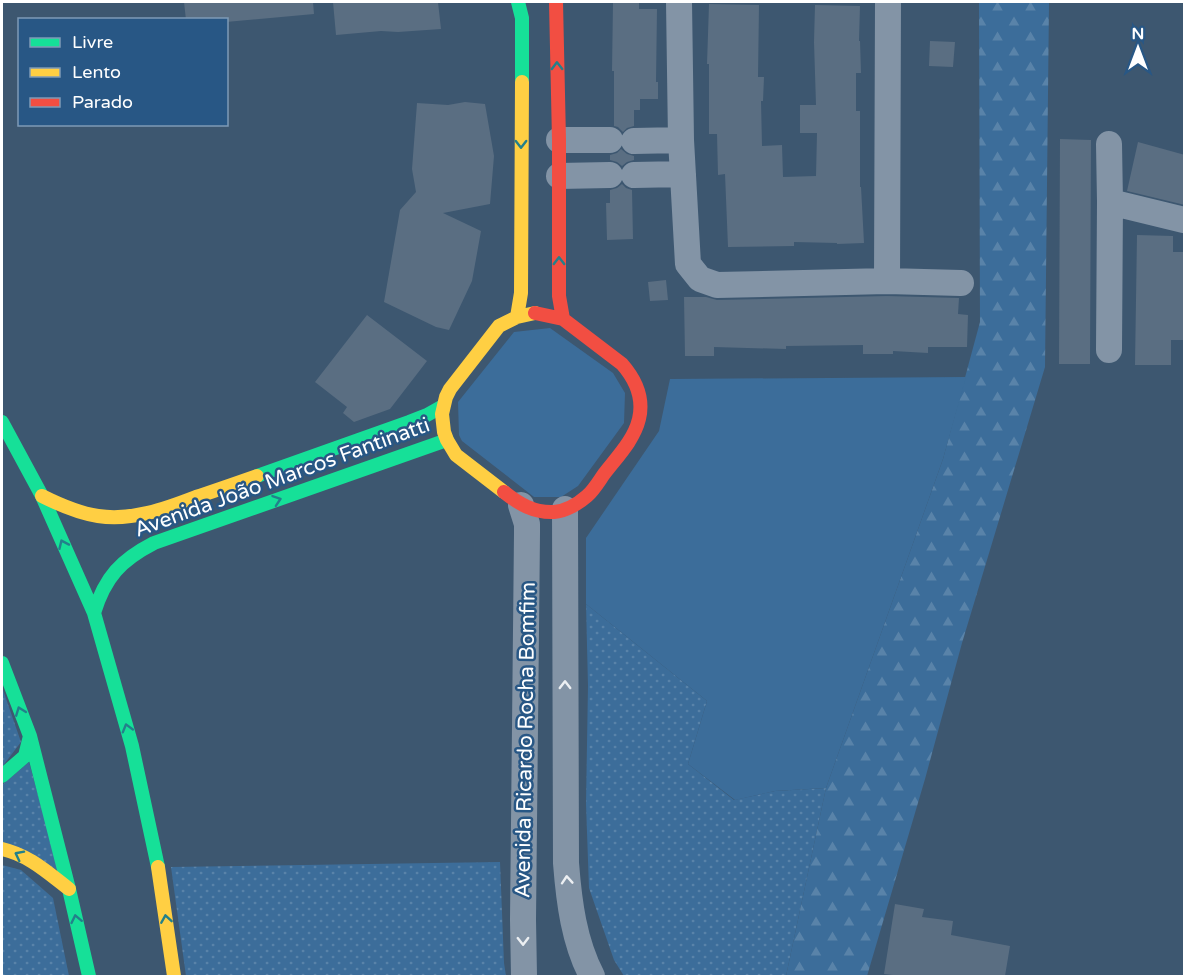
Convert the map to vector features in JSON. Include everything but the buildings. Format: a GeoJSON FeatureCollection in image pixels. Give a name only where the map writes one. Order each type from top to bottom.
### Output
{"type":"FeatureCollection","features":[{"type":"Feature","properties":{"kind":"street"},"geometry":{"type":"LineString","coordinates":[[517,317],[521,293],[522,18],[518,2]]}},
{"type":"Feature","properties":{"kind":"street"},"geometry":{"type":"LineString","coordinates":[[556,2],[559,296],[563,319]]}},
{"type":"Feature","properties":{"kind":"street"},"geometry":{"type":"LineString","coordinates":[[679,2],[681,140],[688,264],[700,279],[717,285],[887,281],[961,283]]}},
{"type":"Feature","properties":{"kind":"street"},"geometry":{"type":"LineString","coordinates":[[887,281],[888,2]]}},
{"type":"Feature","properties":{"kind":"street"},"geometry":{"type":"LineString","coordinates":[[559,140],[681,140]]}},
{"type":"Feature","properties":{"kind":"street"},"geometry":{"type":"LineString","coordinates":[[1109,144],[1109,350]]}},
{"type":"Feature","properties":{"kind":"street"},"geometry":{"type":"LineString","coordinates":[[559,176],[683,174]]}},
{"type":"Feature","properties":{"kind":"street"},"geometry":{"type":"LineString","coordinates":[[1110,202],[1185,220]]}},
{"type":"Feature","properties":{"kind":"street"},"geometry":{"type":"LineString","coordinates":[[535,313],[563,319],[622,364],[629,372],[638,389],[640,409],[637,428],[632,437],[588,495],[573,506],[556,512],[538,511],[521,505],[456,455],[447,440],[442,423],[443,406],[450,389],[499,326],[517,317],[535,313]]}},
{"type":"Feature","properties":{"kind":"street","name":"Avenida João Marcos Fantinatti"},"geometry":{"type":"LineString","coordinates":[[42,496],[79,513],[120,518],[141,516],[410,422],[443,406]]}},
{"type":"Feature","properties":{"kind":"street"},"geometry":{"type":"LineString","coordinates":[[2,422],[42,496],[94,613],[132,746],[158,864],[174,976]]}},
{"type":"Feature","properties":{"kind":"street","name":"Avenida João Marcos Fantinatti"},"geometry":{"type":"LineString","coordinates":[[94,613],[102,590],[115,570],[140,549],[447,440]]}},
{"type":"Feature","properties":{"kind":"street","name":"Avenida Ricardo Rocha Bomfim"},"geometry":{"type":"LineString","coordinates":[[521,505],[527,524],[524,976]]}},
{"type":"Feature","properties":{"kind":"street","name":"Avenida Ricardo Rocha Bomfim"},"geometry":{"type":"LineString","coordinates":[[565,509],[566,863],[575,932],[592,976]]}},
{"type":"Feature","properties":{"kind":"street"},"geometry":{"type":"LineString","coordinates":[[2,663],[30,736],[89,976]]}},
{"type":"Feature","properties":{"kind":"street"},"geometry":{"type":"LineString","coordinates":[[2,776],[24,756],[30,736]]}},
{"type":"Feature","properties":{"kind":"street"},"geometry":{"type":"LineString","coordinates":[[2,849],[13,850],[69,889]]}},
{"type":"Feature","properties":{"kind":"green space"},"geometry":{"type":"Polygon","coordinates":[[[979,2],[1049,2],[1045,367],[962,643],[867,976],[786,976],[826,788],[943,459],[980,322],[979,2]]]}},
{"type":"Feature","properties":{"kind":"green space"},"geometry":{"type":"Polygon","coordinates":[[[550,328],[613,373],[625,393],[624,423],[578,486],[561,497],[534,497],[462,441],[459,435],[458,402],[514,332],[550,328]]]}},
{"type":"Feature","properties":{"kind":"green space"},"geometry":{"type":"Polygon","coordinates":[[[966,377],[943,459],[826,788],[775,791],[735,800],[688,764],[707,701],[586,604],[586,538],[659,431],[670,379],[966,377]]]}},
{"type":"Feature","properties":{"kind":"green space"},"geometry":{"type":"Polygon","coordinates":[[[586,604],[707,701],[688,764],[734,800],[775,791],[826,788],[786,976],[624,976],[614,960],[589,888],[586,804],[588,686],[586,604]]]}},
{"type":"Feature","properties":{"kind":"green space"},"geometry":{"type":"Polygon","coordinates":[[[2,687],[21,742],[2,767],[2,687]]]}},
{"type":"Feature","properties":{"kind":"green space"},"geometry":{"type":"Polygon","coordinates":[[[29,762],[59,871],[2,843],[2,785],[29,762]]]}},
{"type":"Feature","properties":{"kind":"green space"},"geometry":{"type":"Polygon","coordinates":[[[500,862],[506,976],[186,976],[171,867],[500,862]]]}},
{"type":"Feature","properties":{"kind":"green space"},"geometry":{"type":"Polygon","coordinates":[[[2,865],[21,870],[53,898],[69,976],[2,976],[2,865]]]}},
{"type":"Feature","properties":{"kind":"traffic: fast"},"geometry":{"type":"LineString","coordinates":[[518,2],[522,18],[522,82]]}},
{"type":"Feature","properties":{"kind":"traffic: fast"},"geometry":{"type":"LineString","coordinates":[[257,476],[409,422],[443,406]]}},
{"type":"Feature","properties":{"kind":"traffic: fast"},"geometry":{"type":"LineString","coordinates":[[2,422],[42,496],[94,613],[132,746],[158,867]]}},
{"type":"Feature","properties":{"kind":"traffic: fast"},"geometry":{"type":"LineString","coordinates":[[94,613],[103,589],[116,571],[132,556],[154,543],[447,440]]}},
{"type":"Feature","properties":{"kind":"traffic: fast"},"geometry":{"type":"LineString","coordinates":[[2,663],[30,736],[89,976]]}},
{"type":"Feature","properties":{"kind":"traffic: fast"},"geometry":{"type":"LineString","coordinates":[[2,776],[25,756],[30,736]]}},
{"type":"Feature","properties":{"kind":"traffic: slow"},"geometry":{"type":"LineString","coordinates":[[517,317],[521,293],[522,82]]}},
{"type":"Feature","properties":{"kind":"traffic: slow"},"geometry":{"type":"LineString","coordinates":[[504,492],[456,455],[444,432],[442,414],[450,389],[499,326],[517,317],[535,313]]}},
{"type":"Feature","properties":{"kind":"traffic: slow"},"geometry":{"type":"LineString","coordinates":[[42,496],[83,513],[123,517],[160,510],[257,476]]}},
{"type":"Feature","properties":{"kind":"traffic: slow"},"geometry":{"type":"LineString","coordinates":[[2,849],[30,860],[69,889]]}},
{"type":"Feature","properties":{"kind":"traffic: slow"},"geometry":{"type":"LineString","coordinates":[[158,867],[174,976]]}},
{"type":"Feature","properties":{"kind":"traffic: jam"},"geometry":{"type":"LineString","coordinates":[[556,2],[559,296],[563,319]]}},
{"type":"Feature","properties":{"kind":"traffic: jam"},"geometry":{"type":"LineString","coordinates":[[504,492],[521,504],[540,511],[554,512],[572,506],[590,494],[629,441],[639,419],[638,390],[622,364],[563,319],[535,313]]}}]}
